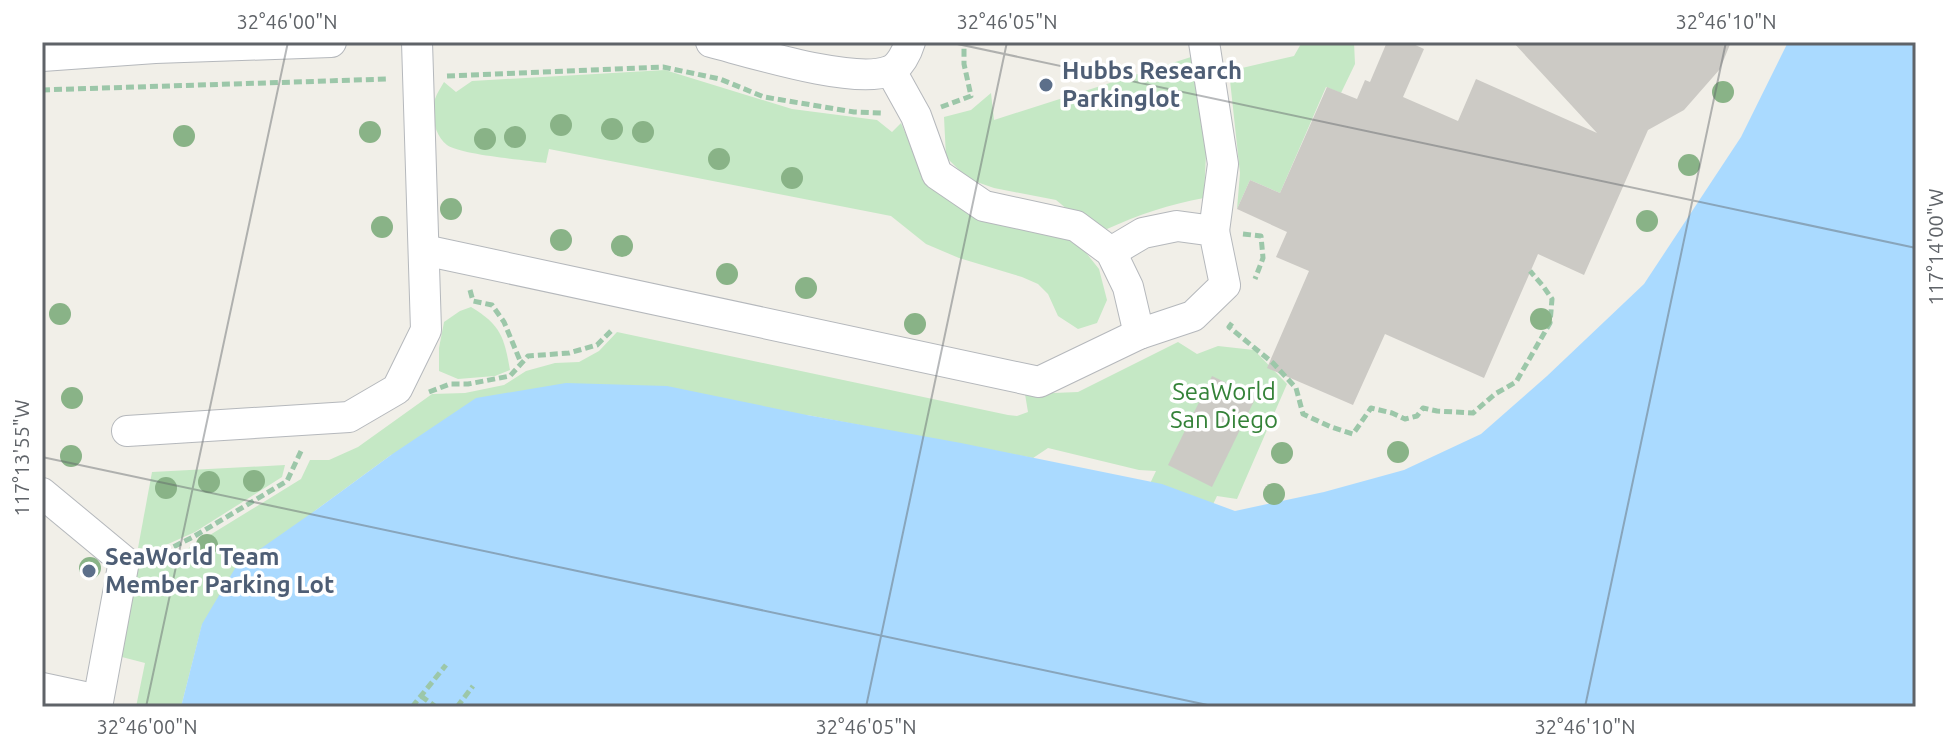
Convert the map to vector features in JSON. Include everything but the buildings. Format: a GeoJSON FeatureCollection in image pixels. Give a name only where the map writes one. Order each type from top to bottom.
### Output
{"type":"FeatureCollection","features":[{"type":"Feature","properties":{"kind":"street"},"geometry":{"type":"LineString","coordinates":[[42,56],[155,48],[331,42]]}},
{"type":"Feature","properties":{"kind":"street"},"geometry":{"type":"LineString","coordinates":[[127,431],[349,417],[397,389],[426,330],[417,42]]}},
{"type":"Feature","properties":{"kind":"street"},"geometry":{"type":"LineString","coordinates":[[711,42],[820,69],[865,75],[891,71],[906,54],[910,42]]}},
{"type":"Feature","properties":{"kind":"street"},"geometry":{"type":"LineString","coordinates":[[424,250],[1039,382],[1139,334],[1193,316],[1225,285],[1214,231],[1223,164],[1204,42]]}},
{"type":"Feature","properties":{"kind":"street"},"geometry":{"type":"LineString","coordinates":[[891,71],[916,116],[937,174],[984,206],[1076,226],[1111,252],[1128,287],[1139,334]]}},
{"type":"Feature","properties":{"kind":"street"},"geometry":{"type":"LineString","coordinates":[[1111,252],[1143,233],[1177,226],[1214,231]]}},
{"type":"Feature","properties":{"kind":"street"},"geometry":{"type":"LineString","coordinates":[[42,493],[124,561],[98,703],[42,688]]}},
{"type":"Feature","properties":{"kind":"path"},"geometry":{"type":"LineString","coordinates":[[42,90],[663,67],[720,79],[764,97],[842,110],[880,112],[893,119],[916,116],[971,96],[964,64],[964,42]]}},
{"type":"Feature","properties":{"kind":"path"},"geometry":{"type":"LineString","coordinates":[[1214,231],[1261,236],[1263,258],[1253,283]]}},
{"type":"Feature","properties":{"kind":"path"},"geometry":{"type":"LineString","coordinates":[[462,258],[473,301],[492,305],[504,322],[521,363]]}},
{"type":"Feature","properties":{"kind":"path"},"geometry":{"type":"LineString","coordinates":[[1237,318],[1229,327],[1273,363],[1296,388],[1303,414],[1353,434],[1371,408],[1405,419],[1417,416],[1423,408],[1473,413],[1495,394],[1516,382],[1550,323],[1552,299],[1530,271]]}},
{"type":"Feature","properties":{"kind":"path"},"geometry":{"type":"LineString","coordinates":[[412,707],[446,665]]}},
{"type":"Feature","properties":{"kind":"path"},"geometry":{"type":"LineString","coordinates":[[457,707],[473,686]]}},
{"type":"Feature","properties":{"kind":"path"},"geometry":{"type":"LineString","coordinates":[[421,696],[436,707]]}},
{"type":"Feature","properties":{"kind":"green space"},"geometry":{"type":"Polygon","coordinates":[[[1302,42],[1354,42],[1355,64],[1341,93],[1326,87],[1280,193],[1250,180],[1237,209],[1240,173],[1229,71],[1294,56],[1302,42]]]}},
{"type":"Feature","properties":{"kind":"green space"},"geometry":{"type":"Polygon","coordinates":[[[1191,57],[1199,67],[1207,131],[1204,198],[1154,210],[1107,229],[1078,218],[1056,200],[994,188],[968,179],[946,157],[944,117],[971,110],[991,93],[994,120],[1191,57]]]}},
{"type":"Feature","properties":{"kind":"green space"},"geometry":{"type":"Polygon","coordinates":[[[665,70],[792,109],[877,120],[892,132],[901,123],[921,169],[957,206],[1000,222],[1054,232],[1079,244],[1099,269],[1107,300],[1097,323],[1078,329],[1058,316],[1048,294],[1038,284],[926,244],[891,216],[549,149],[546,163],[466,152],[447,145],[434,124],[434,105],[444,82],[456,92],[472,81],[665,70]]]}},
{"type":"Feature","properties":{"kind":"green space"},"geometry":{"type":"Polygon","coordinates":[[[471,307],[500,333],[510,370],[495,376],[458,379],[439,371],[444,322],[471,307]]]}},
{"type":"Feature","properties":{"kind":"green space","name":"SeaWorld San Diego"},"geometry":{"type":"Polygon","coordinates":[[[617,332],[1017,416],[1028,412],[1024,388],[1053,393],[1078,392],[1178,342],[1197,354],[1218,346],[1254,350],[1287,384],[1237,499],[1217,496],[1116,707],[1043,707],[1156,471],[1139,470],[1048,448],[1033,458],[807,415],[391,455],[316,510],[202,625],[181,707],[136,707],[145,663],[118,656],[136,564],[162,562],[179,554],[301,479],[310,460],[329,460],[358,447],[432,394],[465,393],[504,385],[526,371],[555,363],[579,362],[599,351],[617,332]]]}},
{"type":"Feature","properties":{"kind":"green space"},"geometry":{"type":"Polygon","coordinates":[[[285,465],[282,477],[195,532],[157,549],[138,548],[152,472],[285,465]]]}},
{"type":"Feature","properties":{"kind":"water"},"geometry":{"type":"Polygon","coordinates":[[[1788,42],[1916,42],[1916,707],[181,707],[202,624],[237,565],[476,398],[566,383],[667,386],[1162,484],[1235,511],[1324,492],[1404,470],[1481,434],[1644,284],[1741,137],[1788,42]]]}},
{"type":"Feature","properties":{"kind":"place","name":"Hubbs Research Parkinglot"},"geometry":{"type":"Point","coordinates":[1046,85]}},
{"type":"Feature","properties":{"kind":"place","name":"SeaWorld Team Member Parking Lot"},"geometry":{"type":"Point","coordinates":[89,571]}}]}
